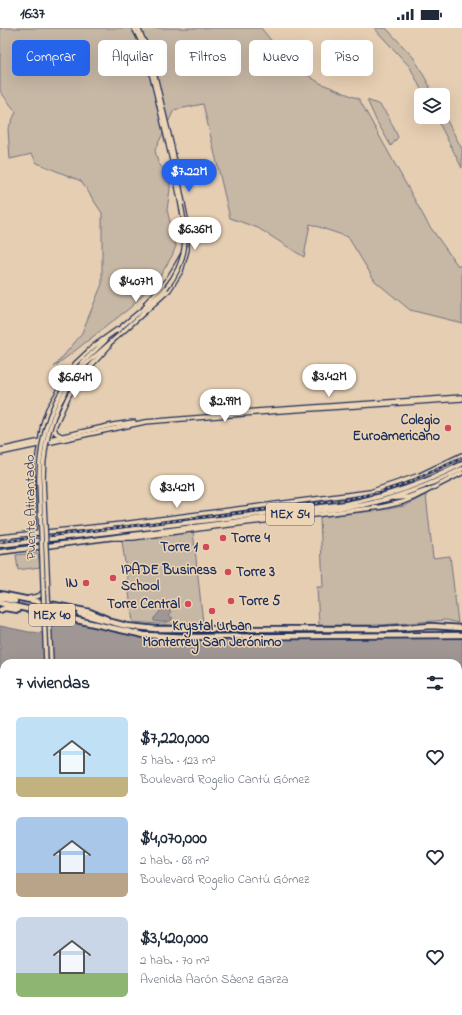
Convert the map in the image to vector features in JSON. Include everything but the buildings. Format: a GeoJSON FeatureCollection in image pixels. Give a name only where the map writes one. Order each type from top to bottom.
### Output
{"type":"FeatureCollection","features":[{"type":"Feature","properties":{"kind":"highway"},"geometry":{"type":"LineString","coordinates":[[0,594],[46,602],[96,614],[116,623]]}},
{"type":"Feature","properties":{"kind":"highway","name":"MEX 40"},"geometry":{"type":"LineString","coordinates":[[0,598],[15,601]]}},
{"type":"Feature","properties":{"kind":"highway"},"geometry":{"type":"LineString","coordinates":[[0,602],[36,608],[41,607],[46,602]]}},
{"type":"Feature","properties":{"kind":"highway","name":"MEX 40"},"geometry":{"type":"LineString","coordinates":[[0,602],[144,635],[190,637],[462,635]]}},
{"type":"Feature","properties":{"kind":"highway"},"geometry":{"type":"LineString","coordinates":[[46,602],[46,606],[50,611],[93,621],[104,627]]}},
{"type":"Feature","properties":{"kind":"highway"},"geometry":{"type":"LineString","coordinates":[[50,611],[49,606],[53,604]]}},
{"type":"Feature","properties":{"kind":"highway"},"geometry":{"type":"LineString","coordinates":[[0,610],[5,608],[34,611]]}},
{"type":"Feature","properties":{"kind":"highway","name":"MEX 40"},"geometry":{"type":"LineString","coordinates":[[80,614],[142,628],[169,630],[376,630],[432,626],[462,628]]}},
{"type":"Feature","properties":{"kind":"main road"},"geometry":{"type":"LineString","coordinates":[[134,28],[143,46],[150,68],[182,205]]}},
{"type":"Feature","properties":{"kind":"main road"},"geometry":{"type":"LineString","coordinates":[[42,533],[41,462],[62,407],[78,380],[118,336],[167,289],[178,269],[184,251],[185,224],[182,205],[150,55],[138,28]]}},
{"type":"Feature","properties":{"kind":"main road"},"geometry":{"type":"LineString","coordinates":[[140,310],[166,281],[179,258],[186,251]]}},
{"type":"Feature","properties":{"kind":"main road"},"geometry":{"type":"LineString","coordinates":[[85,363],[118,329],[167,289]]}},
{"type":"Feature","properties":{"kind":"main road"},"geometry":{"type":"LineString","coordinates":[[46,602],[43,541],[37,474],[38,450],[43,424],[51,403],[75,364],[94,346],[118,329]]}},
{"type":"Feature","properties":{"kind":"main road"},"geometry":{"type":"LineString","coordinates":[[85,363],[118,336]]}},
{"type":"Feature","properties":{"kind":"main road","name":"Puente Atirantado"},"geometry":{"type":"LineString","coordinates":[[46,659],[40,479],[41,448],[50,414],[58,398],[69,379],[85,363]]}},
{"type":"Feature","properties":{"kind":"main road","name":"Puente Atirantado"},"geometry":{"type":"LineString","coordinates":[[51,659],[43,479],[44,455],[48,433],[61,399],[72,380],[85,363]]}},
{"type":"Feature","properties":{"kind":"main road"},"geometry":{"type":"LineString","coordinates":[[48,441],[63,436],[114,425],[150,419],[280,408],[462,398]]}},
{"type":"Feature","properties":{"kind":"main road"},"geometry":{"type":"LineString","coordinates":[[0,452],[118,427],[150,422],[462,398]]}},
{"type":"Feature","properties":{"kind":"main road"},"geometry":{"type":"LineString","coordinates":[[51,403],[59,403],[62,407]]}},
{"type":"Feature","properties":{"kind":"main road"},"geometry":{"type":"LineString","coordinates":[[54,427],[56,433],[63,436]]}},
{"type":"Feature","properties":{"kind":"main road"},"geometry":{"type":"LineString","coordinates":[[0,452],[34,446],[40,443]]}},
{"type":"Feature","properties":{"kind":"main road"},"geometry":{"type":"LineString","coordinates":[[34,446],[38,450]]}},
{"type":"Feature","properties":{"kind":"main road"},"geometry":{"type":"LineString","coordinates":[[0,537],[142,522],[370,492],[420,475],[462,455]]}},
{"type":"Feature","properties":{"kind":"main road","name":"MEX 54"},"geometry":{"type":"LineString","coordinates":[[0,545],[346,504],[401,491],[423,483],[462,464]]}},
{"type":"Feature","properties":{"kind":"main road","name":"MEX 54"},"geometry":{"type":"LineString","coordinates":[[0,552],[363,505],[421,488],[462,469]]}},
{"type":"Feature","properties":{"kind":"main road"},"geometry":{"type":"LineString","coordinates":[[112,538],[133,538],[381,507],[403,502],[462,473]]}},
{"type":"Feature","properties":{"kind":"main road"},"geometry":{"type":"LineString","coordinates":[[390,498],[409,497],[426,491]]}},
{"type":"Feature","properties":{"kind":"main road"},"geometry":{"type":"LineString","coordinates":[[112,538],[113,535],[121,534],[124,531]]}},
{"type":"Feature","properties":{"kind":"main road"},"geometry":{"type":"LineString","coordinates":[[27,599],[39,596],[45,590]]}},
{"type":"Feature","properties":{"kind":"shaded area"},"geometry":{"type":"Polygon","coordinates":[[[0,28],[261,28],[271,40],[249,40],[249,76],[308,76],[320,83],[359,99],[428,224],[458,266],[462,266],[462,323],[410,310],[375,281],[348,237],[310,224],[304,257],[258,228],[230,218],[203,104],[174,110],[155,150],[158,163],[170,175],[167,210],[176,246],[172,256],[160,276],[131,307],[54,367],[81,335],[102,284],[102,213],[81,181],[37,163],[32,154],[10,159],[8,129],[16,112],[0,91],[0,28]]]}},
{"type":"Feature","properties":{"kind":"shaded area"},"geometry":{"type":"Polygon","coordinates":[[[374,28],[386,28],[414,58],[429,88],[420,88],[410,67],[374,28]]]}},
{"type":"Feature","properties":{"kind":"shaded area"},"geometry":{"type":"Polygon","coordinates":[[[367,100],[380,105],[388,116],[398,137],[391,146],[377,122],[367,100]]]}},
{"type":"Feature","properties":{"kind":"shaded area"},"geometry":{"type":"Polygon","coordinates":[[[440,124],[449,124],[462,149],[462,168],[440,124]]]}},
{"type":"Feature","properties":{"kind":"shaded area"},"geometry":{"type":"Polygon","coordinates":[[[426,495],[433,558],[450,556],[458,623],[446,620],[382,625],[319,625],[317,587],[323,587],[320,517],[404,506],[426,495]]]}},
{"type":"Feature","properties":{"kind":"shaded area"},"geometry":{"type":"Polygon","coordinates":[[[193,531],[203,623],[171,625],[133,622],[122,541],[193,531]]]}},
{"type":"Feature","properties":{"kind":"shaded area"},"geometry":{"type":"Polygon","coordinates":[[[38,553],[40,567],[18,570],[16,555],[38,553]]]}},
{"type":"Feature","properties":{"kind":"shaded area"},"geometry":{"type":"Polygon","coordinates":[[[167,605],[171,613],[169,616],[173,618],[167,622],[154,621],[154,618],[167,605]]]}},
{"type":"Feature","properties":{"kind":"shaded area"},"geometry":{"type":"Polygon","coordinates":[[[47,617],[130,634],[180,639],[462,638],[462,659],[0,659],[0,626],[29,632],[47,633],[47,617]]]}},
{"type":"Feature","properties":{"kind":"tunnel"},"geometry":{"type":"LineString","coordinates":[[15,601],[80,614]]}},
{"type":"Feature","properties":{"kind":"railway"},"geometry":{"type":"LineString","coordinates":[[0,542],[343,500],[402,485],[462,458]]}},
{"type":"Feature","properties":{"kind":"place","name":"Colegio Euroamericano"},"geometry":{"type":"Point","coordinates":[448,428]}},
{"type":"Feature","properties":{"kind":"place","name":"Torre 4"},"geometry":{"type":"Point","coordinates":[223,538]}},
{"type":"Feature","properties":{"kind":"place","name":"Torre 1"},"geometry":{"type":"Point","coordinates":[206,547]}},
{"type":"Feature","properties":{"kind":"place","name":"Torre 3"},"geometry":{"type":"Point","coordinates":[228,572]}},
{"type":"Feature","properties":{"kind":"place","name":"IPADE Business School"},"geometry":{"type":"Point","coordinates":[113,578]}},
{"type":"Feature","properties":{"kind":"place","name":"IN"},"geometry":{"type":"Point","coordinates":[86,583]}},
{"type":"Feature","properties":{"kind":"place","name":"Torre 5"},"geometry":{"type":"Point","coordinates":[231,601]}},
{"type":"Feature","properties":{"kind":"place","name":"Torre Central"},"geometry":{"type":"Point","coordinates":[188,604]}},
{"type":"Feature","properties":{"kind":"place","name":"Krystal Urban Monterrey San Jerónimo"},"geometry":{"type":"Point","coordinates":[212,611]}}]}
